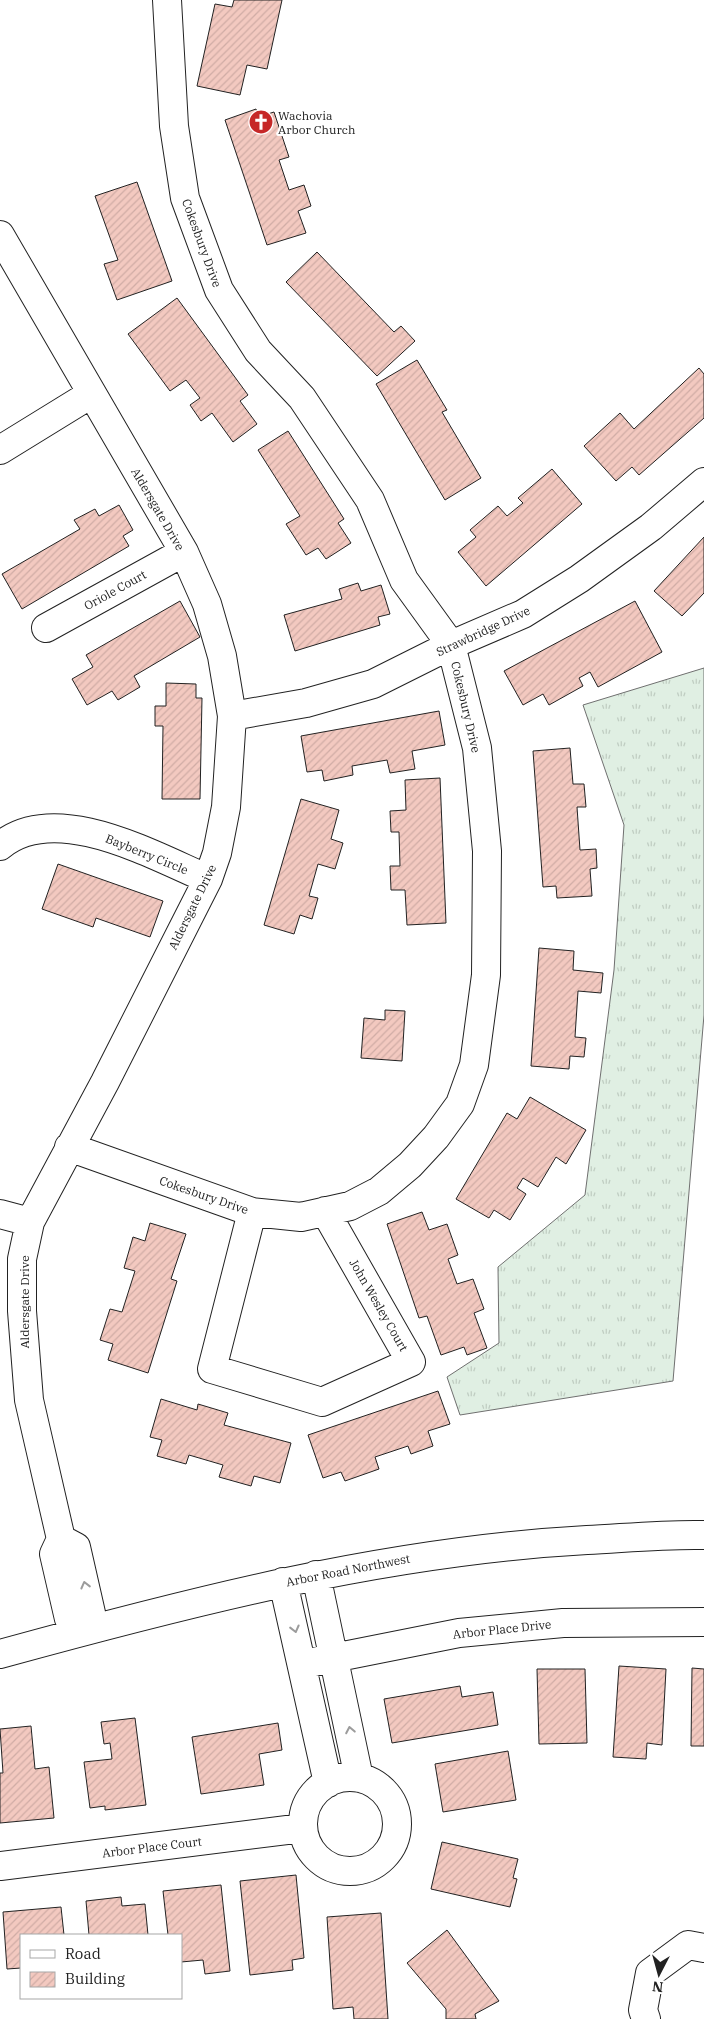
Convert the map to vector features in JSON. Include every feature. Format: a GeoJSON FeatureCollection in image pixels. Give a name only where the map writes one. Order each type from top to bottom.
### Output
{"type":"FeatureCollection","features":[{"type":"Feature","properties":{"kind":"street","name":"Cokesbury Drive"},"geometry":{"type":"LineString","coordinates":[[69,1147],[252,1212],[302,1217],[350,1206],[379,1191],[410,1165],[436,1137],[460,1104],[474,1065],[486,975],[487,851],[477,748],[451,645],[404,580],[370,500],[302,398],[258,351],[218,290],[185,198],[174,126],[167,0]]}},
{"type":"Feature","properties":{"kind":"street","name":"Aldersgate Drive"},"geometry":{"type":"LineString","coordinates":[[0,235],[184,552],[207,604],[222,656],[232,716],[226,807],[217,853],[208,879],[105,1082],[30,1222],[22,1259],[27,1384],[33,1420],[61,1539],[54,1554],[69,1619],[84,1631]]}},
{"type":"Feature","properties":{"kind":"street"},"geometry":{"type":"LineString","coordinates":[[0,450],[91,394]]}},
{"type":"Feature","properties":{"kind":"street","name":"Strawbridge Drive"},"geometry":{"type":"LineString","coordinates":[[232,716],[306,703],[373,684],[451,645],[523,614],[579,579],[651,527],[704,482]]}},
{"type":"Feature","properties":{"kind":"street","name":"Oriole Court"},"geometry":{"type":"LineString","coordinates":[[46,628],[184,552]]}},
{"type":"Feature","properties":{"kind":"street","name":"Bayberry Circle"},"geometry":{"type":"LineString","coordinates":[[0,846],[12,836],[37,830],[68,829],[105,836],[208,879]]}},
{"type":"Feature","properties":{"kind":"street","name":"John Wesley Court"},"geometry":{"type":"LineString","coordinates":[[252,1212],[212,1369],[322,1402],[411,1362],[325,1211]]}},
{"type":"Feature","properties":{"kind":"street"},"geometry":{"type":"LineString","coordinates":[[0,1214],[30,1222]]}},
{"type":"Feature","properties":{"kind":"street","name":"Arbor Road Northwest"},"geometry":{"type":"LineString","coordinates":[[0,1654],[84,1631],[283,1582],[416,1557],[544,1542],[679,1534],[704,1536]]}},
{"type":"Feature","properties":{"kind":"street"},"geometry":{"type":"LineString","coordinates":[[316,1576],[359,1778]]}},
{"type":"Feature","properties":{"kind":"street"},"geometry":{"type":"LineString","coordinates":[[283,1582],[303,1664],[328,1783]]}},
{"type":"Feature","properties":{"kind":"street","name":"Arbor Place Drive"},"geometry":{"type":"LineString","coordinates":[[303,1664],[459,1633],[544,1624],[704,1622]]}},
{"type":"Feature","properties":{"kind":"street"},"geometry":{"type":"LineString","coordinates":[[343,1778],[359,1778],[374,1784],[386,1794],[394,1807],[398,1823],[396,1839],[388,1852],[377,1863],[355,1871],[332,1868],[319,1860],[309,1848],[303,1819],[307,1804],[316,1792],[328,1783],[343,1778]]}},
{"type":"Feature","properties":{"kind":"street","name":"Arbor Place Court"},"geometry":{"type":"LineString","coordinates":[[0,1866],[304,1828]]}},
{"type":"Feature","properties":{"kind":"street"},"geometry":{"type":"LineString","coordinates":[[646,2019],[643,2010],[650,1973],[688,1945],[704,1948]]}},
{"type":"Feature","properties":{"kind":"green space"},"geometry":{"type":"Polygon","coordinates":[[[704,668],[704,1015],[673,1381],[460,1415],[447,1377],[499,1343],[498,1267],[585,1195],[614,970],[624,825],[583,705],[704,668]]]}},
{"type":"Feature","properties":{"kind":"building"},"geometry":{"type":"Polygon","coordinates":[[[234,0],[282,0],[267,69],[247,65],[240,95],[197,86],[215,4],[232,7],[234,0]]]}},
{"type":"Feature","properties":{"kind":"building"},"geometry":{"type":"Polygon","coordinates":[[[256,109],[258,117],[274,112],[289,157],[279,160],[289,190],[304,185],[311,206],[298,211],[306,233],[267,245],[225,120],[256,109]]]}},
{"type":"Feature","properties":{"kind":"building"},"geometry":{"type":"Polygon","coordinates":[[[137,182],[172,281],[117,300],[104,264],[118,260],[95,196],[137,182]]]}},
{"type":"Feature","properties":{"kind":"building"},"geometry":{"type":"Polygon","coordinates":[[[317,252],[394,332],[401,326],[415,341],[377,376],[286,282],[317,252]]]}},
{"type":"Feature","properties":{"kind":"building"},"geometry":{"type":"Polygon","coordinates":[[[177,298],[248,395],[240,401],[257,424],[233,442],[212,413],[201,421],[190,405],[200,398],[186,380],[170,391],[128,334],[177,298]]]}},
{"type":"Feature","properties":{"kind":"building"},"geometry":{"type":"Polygon","coordinates":[[[417,360],[447,410],[442,412],[481,478],[445,500],[376,384],[417,360]]]}},
{"type":"Feature","properties":{"kind":"building"},"geometry":{"type":"Polygon","coordinates":[[[699,368],[704,374],[704,418],[639,475],[632,467],[616,481],[584,446],[620,413],[634,429],[699,368]]]}},
{"type":"Feature","properties":{"kind":"building"},"geometry":{"type":"Polygon","coordinates":[[[288,431],[344,519],[338,523],[351,543],[326,559],[318,548],[306,555],[286,524],[300,516],[258,450],[288,431]]]}},
{"type":"Feature","properties":{"kind":"building"},"geometry":{"type":"Polygon","coordinates":[[[552,469],[582,504],[486,586],[458,552],[476,537],[470,530],[498,506],[507,516],[523,503],[518,498],[552,469]]]}},
{"type":"Feature","properties":{"kind":"building"},"geometry":{"type":"Polygon","coordinates":[[[119,505],[133,530],[123,536],[129,546],[22,609],[2,574],[80,529],[74,520],[95,509],[99,516],[119,505]]]}},
{"type":"Feature","properties":{"kind":"building"},"geometry":{"type":"Polygon","coordinates":[[[704,537],[704,593],[682,616],[654,591],[704,537]]]}},
{"type":"Feature","properties":{"kind":"building"},"geometry":{"type":"Polygon","coordinates":[[[358,583],[361,591],[381,585],[390,614],[378,617],[380,625],[295,651],[284,615],[342,599],[339,589],[358,583]]]}},
{"type":"Feature","properties":{"kind":"building"},"geometry":{"type":"Polygon","coordinates":[[[180,601],[200,637],[134,676],[140,687],[118,700],[112,691],[87,705],[72,679],[93,667],[86,655],[180,601]]]}},
{"type":"Feature","properties":{"kind":"building"},"geometry":{"type":"Polygon","coordinates":[[[635,601],[662,652],[598,687],[590,672],[579,678],[583,686],[549,705],[543,694],[523,705],[504,671],[635,601]]]}},
{"type":"Feature","properties":{"kind":"building"},"geometry":{"type":"Polygon","coordinates":[[[166,683],[196,684],[196,698],[202,698],[200,799],[162,799],[163,726],[155,726],[155,706],[166,706],[166,683]]]}},
{"type":"Feature","properties":{"kind":"building"},"geometry":{"type":"Polygon","coordinates":[[[439,711],[445,745],[412,751],[415,769],[390,773],[387,760],[352,766],[353,775],[324,781],[322,770],[307,772],[301,736],[439,711]]]}},
{"type":"Feature","properties":{"kind":"building"},"geometry":{"type":"Polygon","coordinates":[[[570,748],[573,784],[584,784],[586,807],[577,807],[580,850],[596,849],[597,868],[590,869],[592,896],[557,898],[556,886],[543,887],[533,751],[570,748]]]}},
{"type":"Feature","properties":{"kind":"building"},"geometry":{"type":"Polygon","coordinates":[[[440,778],[446,923],[407,925],[405,890],[391,890],[390,866],[400,866],[399,832],[391,832],[390,811],[406,810],[405,780],[440,778]]]}},
{"type":"Feature","properties":{"kind":"building"},"geometry":{"type":"Polygon","coordinates":[[[301,799],[339,810],[331,839],[343,843],[335,869],[318,864],[309,896],[318,898],[312,919],[300,915],[294,934],[264,925],[301,799]]]}},
{"type":"Feature","properties":{"kind":"building"},"geometry":{"type":"Polygon","coordinates":[[[58,864],[163,901],[150,937],[96,918],[93,927],[42,909],[58,864]]]}},
{"type":"Feature","properties":{"kind":"building"},"geometry":{"type":"Polygon","coordinates":[[[539,948],[574,951],[573,970],[603,973],[601,993],[578,991],[575,1037],[586,1038],[584,1057],[570,1056],[569,1069],[531,1066],[539,948]]]}},
{"type":"Feature","properties":{"kind":"building"},"geometry":{"type":"Polygon","coordinates":[[[385,1010],[405,1011],[402,1061],[361,1058],[364,1018],[385,1020],[385,1010]]]}},
{"type":"Feature","properties":{"kind":"building"},"geometry":{"type":"Polygon","coordinates":[[[530,1097],[586,1130],[566,1164],[556,1157],[538,1187],[523,1178],[517,1188],[526,1194],[510,1220],[494,1210],[489,1218],[456,1199],[507,1113],[517,1119],[530,1097]]]}},
{"type":"Feature","properties":{"kind":"building"},"geometry":{"type":"Polygon","coordinates":[[[422,1212],[429,1230],[447,1224],[458,1255],[448,1259],[457,1284],[473,1279],[484,1309],[474,1313],[487,1348],[467,1355],[464,1347],[441,1355],[427,1316],[419,1318],[387,1224],[422,1212]]]}},
{"type":"Feature","properties":{"kind":"building"},"geometry":{"type":"Polygon","coordinates":[[[150,1223],[186,1234],[171,1279],[177,1281],[148,1373],[108,1360],[113,1344],[100,1340],[110,1309],[122,1312],[135,1271],[124,1268],[133,1237],[145,1241],[150,1223]]]}},
{"type":"Feature","properties":{"kind":"building"},"geometry":{"type":"Polygon","coordinates":[[[438,1391],[450,1424],[428,1431],[433,1446],[411,1454],[408,1446],[375,1457],[379,1469],[345,1481],[341,1472],[323,1478],[308,1435],[438,1391]]]}},
{"type":"Feature","properties":{"kind":"building"},"geometry":{"type":"Polygon","coordinates":[[[161,1399],[197,1410],[198,1404],[228,1413],[224,1425],[291,1443],[280,1483],[254,1476],[251,1486],[219,1477],[223,1465],[189,1455],[186,1464],[157,1456],[162,1440],[150,1437],[161,1399]]]}},
{"type":"Feature","properties":{"kind":"building"},"geometry":{"type":"Polygon","coordinates":[[[619,1666],[666,1669],[662,1745],[647,1743],[646,1759],[613,1757],[619,1666]]]}},
{"type":"Feature","properties":{"kind":"building"},"geometry":{"type":"Polygon","coordinates":[[[692,1668],[704,1669],[704,1746],[691,1746],[692,1668]]]}},
{"type":"Feature","properties":{"kind":"building"},"geometry":{"type":"Polygon","coordinates":[[[537,1669],[585,1669],[587,1743],[539,1744],[537,1669]]]}},
{"type":"Feature","properties":{"kind":"building"},"geometry":{"type":"Polygon","coordinates":[[[460,1686],[462,1697],[493,1692],[498,1725],[392,1743],[384,1699],[460,1686]]]}},
{"type":"Feature","properties":{"kind":"building"},"geometry":{"type":"Polygon","coordinates":[[[135,1718],[146,1805],[105,1810],[105,1806],[90,1808],[84,1762],[112,1759],[110,1743],[104,1744],[101,1722],[135,1718]]]}},
{"type":"Feature","properties":{"kind":"building"},"geometry":{"type":"Polygon","coordinates":[[[278,1723],[282,1750],[259,1754],[264,1785],[201,1794],[192,1737],[278,1723]]]}},
{"type":"Feature","properties":{"kind":"building"},"geometry":{"type":"Polygon","coordinates":[[[31,1726],[35,1769],[49,1767],[54,1818],[0,1823],[0,1773],[3,1773],[0,1729],[31,1726]]]}},
{"type":"Feature","properties":{"kind":"building"},"geometry":{"type":"Polygon","coordinates":[[[508,1751],[516,1800],[443,1812],[435,1764],[508,1751]]]}},
{"type":"Feature","properties":{"kind":"building"},"geometry":{"type":"Polygon","coordinates":[[[442,1842],[518,1859],[513,1878],[517,1879],[510,1907],[431,1889],[442,1842]]]}},
{"type":"Feature","properties":{"kind":"building"},"geometry":{"type":"Polygon","coordinates":[[[296,1875],[304,1958],[292,1960],[293,1970],[250,1975],[240,1881],[296,1875]]]}},
{"type":"Feature","properties":{"kind":"building"},"geometry":{"type":"Polygon","coordinates":[[[221,1885],[230,1971],[205,1974],[203,1960],[182,1962],[182,1934],[168,1934],[163,1891],[221,1885]]]}},
{"type":"Feature","properties":{"kind":"building"},"geometry":{"type":"Polygon","coordinates":[[[121,1897],[122,1906],[145,1904],[148,1934],[89,1934],[86,1901],[121,1897]]]}},
{"type":"Feature","properties":{"kind":"building"},"geometry":{"type":"Polygon","coordinates":[[[61,1907],[64,1934],[20,1934],[20,1968],[7,1969],[3,1912],[61,1907]]]}},
{"type":"Feature","properties":{"kind":"building"},"geometry":{"type":"Polygon","coordinates":[[[381,1913],[388,2019],[354,2019],[353,2007],[333,2009],[327,1917],[381,1913]]]}},
{"type":"Feature","properties":{"kind":"building"},"geometry":{"type":"Polygon","coordinates":[[[447,1930],[499,2001],[475,2014],[476,2019],[446,2019],[446,2009],[407,1963],[447,1930]]]}},
{"type":"Feature","properties":{"kind":"place","name":"Wachovia Arbor Church"},"geometry":{"type":"Point","coordinates":[261,122]}}]}
